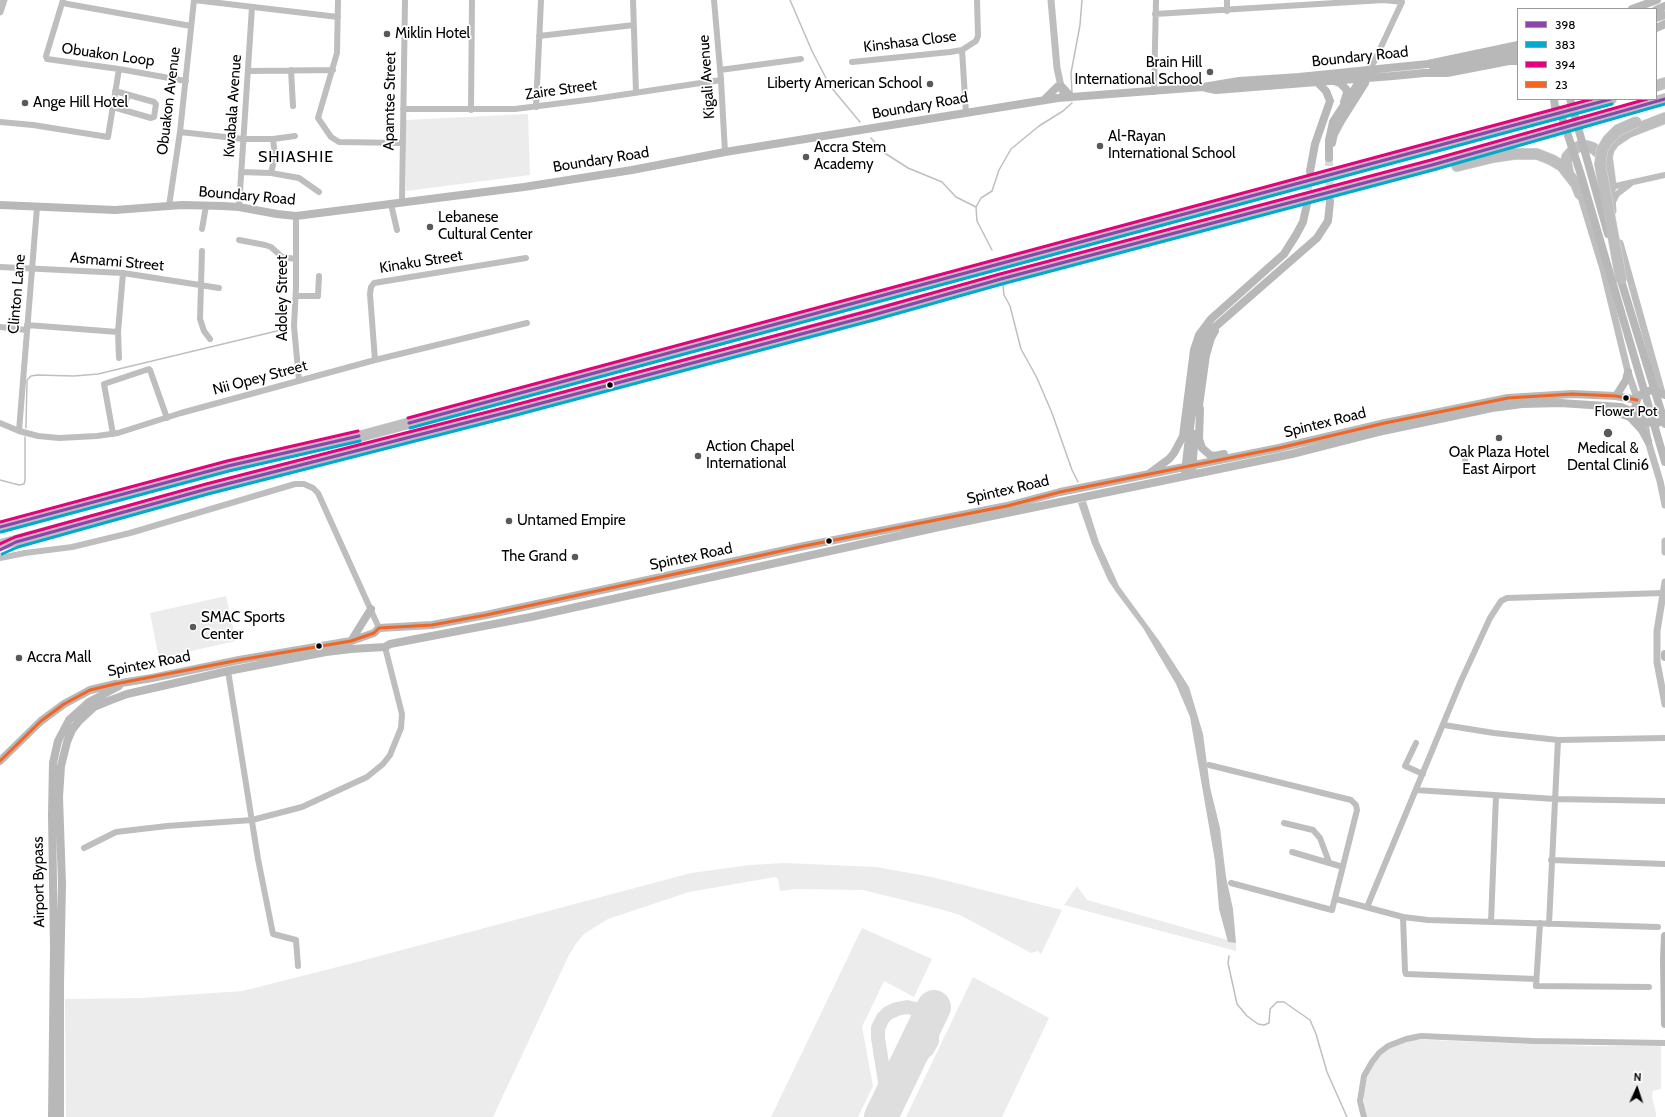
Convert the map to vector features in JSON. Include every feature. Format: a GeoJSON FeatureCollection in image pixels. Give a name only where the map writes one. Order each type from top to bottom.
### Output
{"type":"FeatureCollection","features":[{"type":"Feature","properties":{"kind":"highway"},"geometry":{"type":"LineString","coordinates":[[0,545],[16,542],[207,489],[524,408],[873,315],[1001,279],[1337,191],[1665,99]]}},
{"type":"Feature","properties":{"kind":"highway"},"geometry":{"type":"LineString","coordinates":[[0,527],[220,468],[365,435],[1607,100]]}},
{"type":"Feature","properties":{"kind":"highway"},"geometry":{"type":"LineString","coordinates":[[1621,279],[1600,164],[1602,150],[1608,140],[1618,130],[1665,112]]}},
{"type":"Feature","properties":{"kind":"highway"},"geometry":{"type":"LineString","coordinates":[[1610,187],[1607,157],[1609,149],[1614,142],[1629,132],[1665,118]]}},
{"type":"Feature","properties":{"kind":"highway"},"geometry":{"type":"LineString","coordinates":[[1568,172],[1566,162],[1567,157],[1574,149],[1580,146],[1587,146],[1593,148],[1600,154],[1608,174]]}},
{"type":"Feature","properties":{"kind":"highway"},"geometry":{"type":"LineString","coordinates":[[1337,191],[1368,188],[1494,157],[1514,154],[1528,154],[1543,155],[1562,166],[1576,184],[1580,194]]}},
{"type":"Feature","properties":{"kind":"highway"},"geometry":{"type":"LineString","coordinates":[[0,550],[16,542]]}},
{"type":"Feature","properties":{"kind":"main road"},"geometry":{"type":"LineString","coordinates":[[1635,8],[1657,0]]}},
{"type":"Feature","properties":{"kind":"main road","name":"Boundary Road"},"geometry":{"type":"LineString","coordinates":[[0,205],[115,210],[169,206],[239,207],[296,216],[524,187],[632,170],[725,152],[1064,97],[1154,92],[1203,87],[1239,81],[1369,71],[1428,64],[1517,45]]}},
{"type":"Feature","properties":{"kind":"main road"},"geometry":{"type":"LineString","coordinates":[[1424,72],[1485,58],[1517,53]]}},
{"type":"Feature","properties":{"kind":"main road","name":"Boundary Road"},"geometry":{"type":"LineString","coordinates":[[1203,87],[1216,90],[1316,82],[1369,71],[1386,77],[1424,72],[1447,73],[1509,61],[1517,61]]}},
{"type":"Feature","properties":{"kind":"main road"},"geometry":{"type":"LineString","coordinates":[[1330,149],[1341,121],[1358,96],[1369,71]]}},
{"type":"Feature","properties":{"kind":"main road"},"geometry":{"type":"LineString","coordinates":[[1342,106],[1369,71]]}},
{"type":"Feature","properties":{"kind":"main road"},"geometry":{"type":"LineString","coordinates":[[1358,96],[1369,86],[1386,77]]}},
{"type":"Feature","properties":{"kind":"main road"},"geometry":{"type":"LineString","coordinates":[[1329,158],[1329,132],[1332,122],[1346,99],[1346,89],[1340,84],[1331,80]]}},
{"type":"Feature","properties":{"kind":"main road"},"geometry":{"type":"LineString","coordinates":[[1310,171],[1315,144],[1330,102],[1326,91],[1316,82]]}},
{"type":"Feature","properties":{"kind":"main road"},"geometry":{"type":"LineString","coordinates":[[1044,100],[1059,87],[1064,97]]}},
{"type":"Feature","properties":{"kind":"main road"},"geometry":{"type":"LineString","coordinates":[[1554,100],[1555,107],[1560,111]]}},
{"type":"Feature","properties":{"kind":"main road"},"geometry":{"type":"LineString","coordinates":[[1559,100],[1560,111],[1585,188],[1665,462]]}},
{"type":"Feature","properties":{"kind":"main road"},"geometry":{"type":"LineString","coordinates":[[1570,100],[1621,279],[1665,424]]}},
{"type":"Feature","properties":{"kind":"main road"},"geometry":{"type":"LineString","coordinates":[[1189,476],[1200,351],[1207,335],[1317,238],[1328,221],[1330,202]]}},
{"type":"Feature","properties":{"kind":"main road"},"geometry":{"type":"LineString","coordinates":[[1146,475],[1170,458],[1183,436],[1194,350],[1199,335],[1212,319],[1284,254],[1303,222],[1307,204]]}},
{"type":"Feature","properties":{"kind":"main road"},"geometry":{"type":"LineString","coordinates":[[1239,295],[1252,295]]}},
{"type":"Feature","properties":{"kind":"main road"},"geometry":{"type":"LineString","coordinates":[[1222,321],[1211,338],[1206,355],[1200,409],[1200,444],[1202,448],[1210,455],[1215,456],[1301,439],[1324,438]]}},
{"type":"Feature","properties":{"kind":"main road"},"geometry":{"type":"LineString","coordinates":[[1616,396],[1626,380],[1628,372]]}},
{"type":"Feature","properties":{"kind":"main road"},"geometry":{"type":"LineString","coordinates":[[1664,394],[1649,390],[1644,392],[1637,399],[1635,405],[1636,413],[1640,419],[1645,422],[1658,423],[1665,418]]}},
{"type":"Feature","properties":{"kind":"main road","name":"Spintex Road"},"geometry":{"type":"LineString","coordinates":[[0,761],[41,721],[72,699],[90,690],[239,660],[351,641],[380,630],[432,625],[486,614],[804,546],[1007,506],[1060,492],[1189,467],[1324,438],[1385,423],[1508,398],[1572,394],[1616,396],[1637,399]]}},
{"type":"Feature","properties":{"kind":"main road","name":"Spintex Road"},"geometry":{"type":"LineString","coordinates":[[127,694],[228,671],[326,652],[384,646],[524,618],[931,528],[1292,454],[1378,432],[1492,408],[1522,404],[1586,404],[1621,407],[1636,413]]}},
{"type":"Feature","properties":{"kind":"main road"},"geometry":{"type":"LineString","coordinates":[[1586,404],[1630,418],[1642,430],[1648,441]]}},
{"type":"Feature","properties":{"kind":"main road"},"geometry":{"type":"LineString","coordinates":[[1189,467],[1197,416],[1200,409]]}},
{"type":"Feature","properties":{"kind":"main road"},"geometry":{"type":"LineString","coordinates":[[351,641],[371,609]]}},
{"type":"Feature","properties":{"kind":"main road"},"geometry":{"type":"LineString","coordinates":[[380,630],[392,635],[384,646],[373,640],[380,630]]}},
{"type":"Feature","properties":{"kind":"main road","name":"Airport Bypass"},"geometry":{"type":"LineString","coordinates":[[52,1117],[54,948],[52,787],[55,752],[63,730],[69,720],[80,708],[127,682]]}},
{"type":"Feature","properties":{"kind":"main road","name":"Airport Bypass"},"geometry":{"type":"LineString","coordinates":[[60,1117],[62,884],[59,797],[63,756],[72,730],[82,718],[94,707],[127,694]]}},
{"type":"Feature","properties":{"kind":"main road"},"geometry":{"type":"LineString","coordinates":[[1665,936],[1665,1024]]}},
{"type":"Feature","properties":{"kind":"street"},"geometry":{"type":"LineString","coordinates":[[0,12],[3,0]]}},
{"type":"Feature","properties":{"kind":"street"},"geometry":{"type":"LineString","coordinates":[[194,0],[239,3],[252,7],[338,17]]}},
{"type":"Feature","properties":{"kind":"street","name":"Obuakon Avenue"},"geometry":{"type":"LineString","coordinates":[[169,206],[180,132],[194,0]]}},
{"type":"Feature","properties":{"kind":"street"},"geometry":{"type":"LineString","coordinates":[[338,0],[337,53],[333,70],[317,115],[318,118],[331,138],[339,142],[402,143]]}},
{"type":"Feature","properties":{"kind":"street","name":"Apamtse Street"},"geometry":{"type":"LineString","coordinates":[[402,203],[405,0]]}},
{"type":"Feature","properties":{"kind":"street"},"geometry":{"type":"LineString","coordinates":[[471,110],[472,0]]}},
{"type":"Feature","properties":{"kind":"street"},"geometry":{"type":"LineString","coordinates":[[536,107],[541,0]]}},
{"type":"Feature","properties":{"kind":"street"},"geometry":{"type":"LineString","coordinates":[[633,0],[636,92]]}},
{"type":"Feature","properties":{"kind":"street","name":"Kigali Avenue"},"geometry":{"type":"LineString","coordinates":[[714,0],[721,80],[725,152]]}},
{"type":"Feature","properties":{"kind":"street","name":"Kinshasa Close"},"geometry":{"type":"LineString","coordinates":[[852,62],[962,50],[976,41],[978,36],[977,0]]}},
{"type":"Feature","properties":{"kind":"street"},"geometry":{"type":"LineString","coordinates":[[1051,0],[1059,87],[1064,97]]}},
{"type":"Feature","properties":{"kind":"street"},"geometry":{"type":"LineString","coordinates":[[1154,92],[1156,0]]}},
{"type":"Feature","properties":{"kind":"street"},"geometry":{"type":"LineString","coordinates":[[1227,0],[1227,11]]}},
{"type":"Feature","properties":{"kind":"street"},"geometry":{"type":"LineString","coordinates":[[1155,14],[1227,11],[1297,3],[1384,0],[1402,2],[1369,71]]}},
{"type":"Feature","properties":{"kind":"street","name":"Obuakon Loop"},"geometry":{"type":"LineString","coordinates":[[186,81],[119,69],[47,59],[46,56],[62,2],[191,26]]}},
{"type":"Feature","properties":{"kind":"street","name":"Kwabala Avenue"},"geometry":{"type":"LineString","coordinates":[[239,207],[252,7]]}},
{"type":"Feature","properties":{"kind":"street"},"geometry":{"type":"LineString","coordinates":[[539,36],[634,25]]}},
{"type":"Feature","properties":{"kind":"street"},"geometry":{"type":"LineString","coordinates":[[962,50],[966,113]]}},
{"type":"Feature","properties":{"kind":"street"},"geometry":{"type":"LineString","coordinates":[[720,70],[801,59]]}},
{"type":"Feature","properties":{"kind":"street"},"geometry":{"type":"LineString","coordinates":[[0,122],[33,125],[108,138],[119,69]]}},
{"type":"Feature","properties":{"kind":"street"},"geometry":{"type":"LineString","coordinates":[[291,70],[294,106]]}},
{"type":"Feature","properties":{"kind":"street"},"geometry":{"type":"LineString","coordinates":[[248,71],[333,70]]}},
{"type":"Feature","properties":{"kind":"street","name":"Zaire Street"},"geometry":{"type":"LineString","coordinates":[[403,109],[515,109],[721,80]]}},
{"type":"Feature","properties":{"kind":"street"},"geometry":{"type":"LineString","coordinates":[[113,107],[154,117],[156,104],[154,102],[115,91]]}},
{"type":"Feature","properties":{"kind":"street"},"geometry":{"type":"LineString","coordinates":[[123,110],[128,95]]}},
{"type":"Feature","properties":{"kind":"street"},"geometry":{"type":"LineString","coordinates":[[180,132],[243,139],[273,140],[295,136]]}},
{"type":"Feature","properties":{"kind":"street"},"geometry":{"type":"LineString","coordinates":[[271,173],[274,156],[273,140]]}},
{"type":"Feature","properties":{"kind":"street"},"geometry":{"type":"LineString","coordinates":[[241,172],[271,173],[299,178],[319,192]]}},
{"type":"Feature","properties":{"kind":"street"},"geometry":{"type":"LineString","coordinates":[[1664,394],[1622,255],[1614,222],[1613,202],[1610,187],[1665,175]]}},
{"type":"Feature","properties":{"kind":"street"},"geometry":{"type":"LineString","coordinates":[[1613,202],[1623,188],[1635,181]]}},
{"type":"Feature","properties":{"kind":"street"},"geometry":{"type":"LineString","coordinates":[[1580,194],[1603,269],[1628,372],[1637,399]]}},
{"type":"Feature","properties":{"kind":"street"},"geometry":{"type":"LineString","coordinates":[[391,204],[397,230]]}},
{"type":"Feature","properties":{"kind":"street"},"geometry":{"type":"LineString","coordinates":[[202,229],[206,206]]}},
{"type":"Feature","properties":{"kind":"street","name":"Clinton Lane"},"geometry":{"type":"LineString","coordinates":[[19,431],[37,207]]}},
{"type":"Feature","properties":{"kind":"street","name":"Adoley Street"},"geometry":{"type":"LineString","coordinates":[[296,216],[296,296],[294,326],[300,381]]}},
{"type":"Feature","properties":{"kind":"street"},"geometry":{"type":"LineString","coordinates":[[239,240],[271,247],[282,256],[296,259]]}},
{"type":"Feature","properties":{"kind":"street"},"geometry":{"type":"LineString","coordinates":[[202,251],[200,319],[204,331],[210,339]]}},
{"type":"Feature","properties":{"kind":"street","name":"Kinaku Street"},"geometry":{"type":"LineString","coordinates":[[375,360],[370,294],[371,287],[374,283],[526,258]]}},
{"type":"Feature","properties":{"kind":"street","name":"Asmami Street"},"geometry":{"type":"LineString","coordinates":[[0,267],[123,273],[219,288]]}},
{"type":"Feature","properties":{"kind":"street"},"geometry":{"type":"LineString","coordinates":[[119,358],[118,332],[123,273]]}},
{"type":"Feature","properties":{"kind":"street"},"geometry":{"type":"LineString","coordinates":[[296,296],[318,296],[319,276]]}},
{"type":"Feature","properties":{"kind":"street","name":"Nii Opey Street"},"geometry":{"type":"LineString","coordinates":[[0,423],[19,431],[38,436],[59,438],[113,434],[375,360],[527,323]]}},
{"type":"Feature","properties":{"kind":"street"},"geometry":{"type":"LineString","coordinates":[[0,327],[118,332]]}},
{"type":"Feature","properties":{"kind":"street"},"geometry":{"type":"LineString","coordinates":[[113,434],[104,384],[148,369],[150,370],[167,418]]}},
{"type":"Feature","properties":{"kind":"street"},"geometry":{"type":"LineString","coordinates":[[1645,422],[1648,441],[1660,481],[1665,505]]}},
{"type":"Feature","properties":{"kind":"street"},"geometry":{"type":"LineString","coordinates":[[0,558],[72,547],[130,533],[295,484],[304,484],[313,488],[318,493],[380,630]]}},
{"type":"Feature","properties":{"kind":"street"},"geometry":{"type":"LineString","coordinates":[[1665,541],[1665,552]]}},
{"type":"Feature","properties":{"kind":"street"},"geometry":{"type":"LineString","coordinates":[[1665,582],[1657,631],[1657,662],[1665,704]]}},
{"type":"Feature","properties":{"kind":"street"},"geometry":{"type":"LineString","coordinates":[[1367,907],[1480,639],[1501,600],[1507,598],[1663,593]]}},
{"type":"Feature","properties":{"kind":"street"},"geometry":{"type":"LineString","coordinates":[[84,848],[116,832],[167,826],[252,820],[302,807],[366,777],[383,764],[390,755],[401,728],[402,720],[400,701],[384,646]]}},
{"type":"Feature","properties":{"kind":"street"},"geometry":{"type":"LineString","coordinates":[[228,671],[260,871],[273,934],[296,940],[298,966]]}},
{"type":"Feature","properties":{"kind":"street"},"geometry":{"type":"LineString","coordinates":[[1444,725],[1494,733],[1558,740],[1665,738]]}},
{"type":"Feature","properties":{"kind":"street"},"geometry":{"type":"LineString","coordinates":[[1549,924],[1558,740]]}},
{"type":"Feature","properties":{"kind":"street"},"geometry":{"type":"LineString","coordinates":[[1416,743],[1405,766],[1423,774]]}},
{"type":"Feature","properties":{"kind":"street"},"geometry":{"type":"LineString","coordinates":[[1209,765],[1354,802],[1357,810],[1336,899],[1332,910],[1231,883]]}},
{"type":"Feature","properties":{"kind":"street"},"geometry":{"type":"LineString","coordinates":[[1416,790],[1555,799],[1665,801]]}},
{"type":"Feature","properties":{"kind":"street"},"geometry":{"type":"LineString","coordinates":[[1491,922],[1496,796]]}},
{"type":"Feature","properties":{"kind":"street"},"geometry":{"type":"LineString","coordinates":[[1284,822],[1313,830],[1320,838],[1329,862]]}},
{"type":"Feature","properties":{"kind":"street"},"geometry":{"type":"LineString","coordinates":[[1292,852],[1343,867]]}},
{"type":"Feature","properties":{"kind":"street"},"geometry":{"type":"LineString","coordinates":[[1551,860],[1665,864]]}},
{"type":"Feature","properties":{"kind":"street"},"geometry":{"type":"LineString","coordinates":[[1336,899],[1403,917],[1428,920],[1658,927]]}},
{"type":"Feature","properties":{"kind":"street"},"geometry":{"type":"LineString","coordinates":[[1403,917],[1406,974],[1536,979]]}},
{"type":"Feature","properties":{"kind":"street"},"geometry":{"type":"LineString","coordinates":[[1540,923],[1536,979],[1537,986],[1649,987]]}},
{"type":"Feature","properties":{"kind":"street"},"geometry":{"type":"LineString","coordinates":[[1364,1117],[1360,1100],[1364,1076],[1379,1053],[1388,1046],[1406,1039],[1421,1036],[1533,1042],[1665,1043]]}},
{"type":"Feature","properties":{"kind":"shaded area"},"geometry":{"type":"Polygon","coordinates":[[[528,114],[530,175],[406,191],[406,120],[528,114]]]}},
{"type":"Feature","properties":{"kind":"shaded area"},"geometry":{"type":"Polygon","coordinates":[[[1465,448],[1471,448],[1472,451],[1468,458],[1468,463],[1464,465],[1462,464],[1463,452],[1465,448]]]}},
{"type":"Feature","properties":{"kind":"shaded area"},"geometry":{"type":"Polygon","coordinates":[[[1086,501],[1099,542],[1119,586],[1160,642],[1189,687],[1203,734],[1210,787],[1220,828],[1226,877],[1233,909],[1236,943],[1228,942],[1219,909],[1215,861],[1190,717],[1176,684],[1143,628],[1108,580],[1092,544],[1078,503],[1086,501]]]}},
{"type":"Feature","properties":{"kind":"shaded area","name":"SMAC Sports Center"},"geometry":{"type":"Polygon","coordinates":[[[226,596],[236,641],[159,658],[150,613],[226,596]]]}},
{"type":"Feature","properties":{"kind":"shaded area"},"geometry":{"type":"Polygon","coordinates":[[[785,863],[876,867],[932,877],[1062,910],[1041,954],[1038,951],[1031,953],[960,915],[863,890],[796,889],[780,891],[778,879],[775,877],[689,892],[608,919],[584,934],[568,957],[493,1117],[66,1117],[65,999],[141,998],[243,991],[691,873],[750,865],[785,863]]]}},
{"type":"Feature","properties":{"kind":"shaded area"},"geometry":{"type":"Polygon","coordinates":[[[1077,886],[1087,900],[1228,940],[1228,942],[1236,943],[1236,951],[1064,905],[1077,886]]]}},
{"type":"Feature","properties":{"kind":"shaded area"},"geometry":{"type":"Polygon","coordinates":[[[862,928],[932,959],[914,997],[884,981],[862,1027],[873,1086],[858,1117],[771,1117],[862,928]]]}},
{"type":"Feature","properties":{"kind":"shaded area"},"geometry":{"type":"Polygon","coordinates":[[[973,977],[1049,1018],[1002,1117],[906,1117],[973,977]]]}},
{"type":"Feature","properties":{"kind":"shaded area"},"geometry":{"type":"Polygon","coordinates":[[[1408,1040],[1587,1046],[1661,1046],[1661,1089],[1653,1091],[1652,1097],[1656,1117],[1367,1117],[1364,1105],[1364,1082],[1377,1059],[1389,1048],[1408,1040]]]}},
{"type":"Feature","properties":{"kind":"waterway"},"geometry":{"type":"LineString","coordinates":[[790,0],[812,51],[830,86],[860,122]]}},
{"type":"Feature","properties":{"kind":"waterway"},"geometry":{"type":"LineString","coordinates":[[1072,93],[1071,73],[1080,25],[1082,0]]}},
{"type":"Feature","properties":{"kind":"waterway"},"geometry":{"type":"LineString","coordinates":[[976,207],[981,198],[992,191],[999,170],[1011,149],[1039,126],[1063,111],[1072,103]]}},
{"type":"Feature","properties":{"kind":"waterway"},"geometry":{"type":"LineString","coordinates":[[871,138],[883,152],[908,168],[942,182],[956,197],[976,207],[977,221],[992,250]]}},
{"type":"Feature","properties":{"kind":"waterway"},"geometry":{"type":"LineString","coordinates":[[1003,285],[1004,295],[1010,306],[1021,349],[1037,378],[1078,482]]}},
{"type":"Feature","properties":{"kind":"waterway"},"geometry":{"type":"LineString","coordinates":[[26,428],[27,380],[31,376],[74,376],[98,374],[281,330]]}},
{"type":"Feature","properties":{"kind":"waterway"},"geometry":{"type":"LineString","coordinates":[[0,480],[19,485],[24,484],[25,437]]}},
{"type":"Feature","properties":{"kind":"waterway"},"geometry":{"type":"LineString","coordinates":[[1229,956],[1228,963],[1237,1004],[1247,1016],[1258,1024],[1264,1025],[1269,1023],[1270,1009],[1277,1002],[1284,1002],[1310,1020],[1316,1034],[1327,1072],[1347,1117]]}},
{"type":"Feature","properties":{"kind":"taxiway"},"geometry":{"type":"LineString","coordinates":[[881,1117],[885,1095],[885,1082],[878,1038],[878,1028],[883,1018],[888,1013],[907,1007],[916,1009],[927,1015],[931,1024],[932,1041],[927,1050],[901,1076]]}},
{"type":"Feature","properties":{"kind":"runway"},"geometry":{"type":"LineString","coordinates":[[881,1117],[934,1007]]}},
{"type":"Feature","properties":{"kind":"tunnel"},"geometry":{"type":"LineString","coordinates":[[1329,158],[1330,202]]}},
{"type":"Feature","properties":{"kind":"tunnel"},"geometry":{"type":"LineString","coordinates":[[1307,202],[1309,176]]}},
{"type":"Feature","properties":{"kind":"transit line","name":"398"},"geometry":{"type":"LineString","coordinates":[[0,550],[16,542],[207,489],[508,412],[873,315],[1001,279],[1432,165],[1665,99]]}},
{"type":"Feature","properties":{"kind":"transit line","name":"394"},"geometry":{"type":"LineString","coordinates":[[408,418],[1588,100]]}},
{"type":"Feature","properties":{"kind":"transit line","name":"398"},"geometry":{"type":"LineString","coordinates":[[409,423],[1607,100]]}},
{"type":"Feature","properties":{"kind":"transit line","name":"394"},"geometry":{"type":"LineString","coordinates":[[0,544],[15,537],[206,484],[507,407],[872,310],[1000,274],[1431,160],[1643,100]]}},
{"type":"Feature","properties":{"kind":"transit line","name":"383"},"geometry":{"type":"LineString","coordinates":[[410,428],[1612,104]]}},
{"type":"Feature","properties":{"kind":"transit line","name":"383"},"geometry":{"type":"LineString","coordinates":[[2,554],[18,547],[208,494],[509,417],[874,320],[1002,284],[1433,170],[1665,104]]}},
{"type":"Feature","properties":{"kind":"transit line","name":"23"},"geometry":{"type":"LineString","coordinates":[[0,761],[41,721],[64,704],[90,690],[115,684],[239,660],[351,641],[374,633],[379,628],[432,625],[486,615],[804,546],[1007,506],[1060,492],[1279,448],[1385,423],[1508,398],[1572,394],[1616,396],[1637,400]]}},
{"type":"Feature","properties":{"kind":"transit line","name":"394"},"geometry":{"type":"LineString","coordinates":[[0,522],[227,461],[358,431]]}},
{"type":"Feature","properties":{"kind":"transit line","name":"398"},"geometry":{"type":"LineString","coordinates":[[0,527],[228,466],[359,436]]}},
{"type":"Feature","properties":{"kind":"transit line","name":"383"},"geometry":{"type":"LineString","coordinates":[[1,532],[229,471],[360,441]]}},
{"type":"Feature","properties":{"kind":"place","name":"Miklin Hotel"},"geometry":{"type":"Point","coordinates":[387,34]}},
{"type":"Feature","properties":{"kind":"place","name":"Brain Hill International School"},"geometry":{"type":"Point","coordinates":[1210,72]}},
{"type":"Feature","properties":{"kind":"place","name":"Liberty American School"},"geometry":{"type":"Point","coordinates":[930,84]}},
{"type":"Feature","properties":{"kind":"place","name":"Ange Hill Hotel"},"geometry":{"type":"Point","coordinates":[25,103]}},
{"type":"Feature","properties":{"kind":"place","name":"Al-Rayan International School"},"geometry":{"type":"Point","coordinates":[1100,146]}},
{"type":"Feature","properties":{"kind":"place","name":"Accra Stem Academy"},"geometry":{"type":"Point","coordinates":[806,157]}},
{"type":"Feature","properties":{"kind":"place","name":"Lebanese Cultural Center"},"geometry":{"type":"Point","coordinates":[430,227]}},
{"type":"Feature","properties":{"kind":"place","name":"Flower Pot"},"geometry":{"type":"Point","coordinates":[1626,398]}},
{"type":"Feature","properties":{"kind":"place","name":"Medical & Dental Clini6"},"geometry":{"type":"Point","coordinates":[1608,433]}},
{"type":"Feature","properties":{"kind":"place","name":"Oak Plaza Hotel East Airport"},"geometry":{"type":"Point","coordinates":[1499,438]}},
{"type":"Feature","properties":{"kind":"place","name":"Action Chapel International"},"geometry":{"type":"Point","coordinates":[698,456]}},
{"type":"Feature","properties":{"kind":"place","name":"Untamed Empire"},"geometry":{"type":"Point","coordinates":[509,521]}},
{"type":"Feature","properties":{"kind":"place","name":"The Grand"},"geometry":{"type":"Point","coordinates":[575,557]}},
{"type":"Feature","properties":{"kind":"place","name":"SMAC Sports Center"},"geometry":{"type":"Point","coordinates":[193,627]}},
{"type":"Feature","properties":{"kind":"place","name":"Accra Mall"},"geometry":{"type":"Point","coordinates":[19,658]}},
{"type":"Feature","properties":{"kind":"district","name":"SHIASHIE"},"geometry":{"type":"Point","coordinates":[296,157]}}]}
